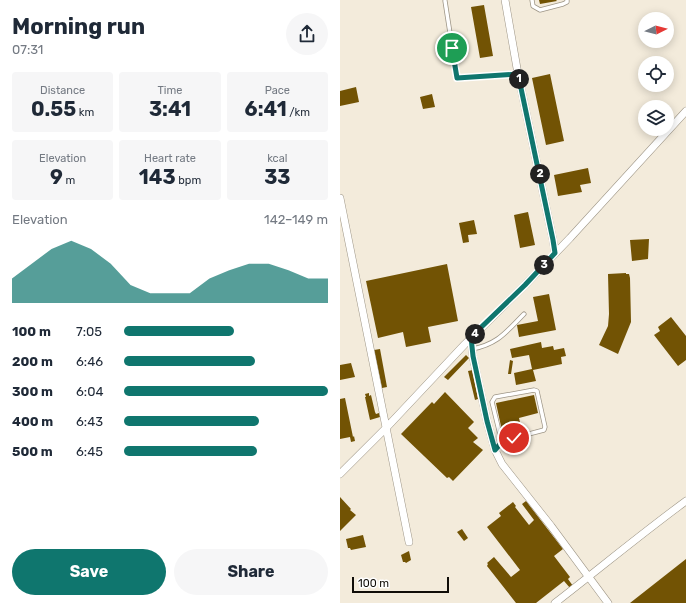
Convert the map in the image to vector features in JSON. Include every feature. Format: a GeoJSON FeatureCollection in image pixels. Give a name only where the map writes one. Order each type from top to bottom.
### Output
{"type":"FeatureCollection","features":[{"type":"Feature","properties":{"kind":"street"},"geometry":{"type":"LineString","coordinates":[[505,0],[518,74],[555,253]]}},
{"type":"Feature","properties":{"kind":"street"},"geometry":{"type":"LineString","coordinates":[[340,474],[387,427],[471,337],[525,285],[598,209],[686,111]]}},
{"type":"Feature","properties":{"kind":"street"},"geometry":{"type":"LineString","coordinates":[[340,198],[343,231],[387,427],[409,542]]}},
{"type":"Feature","properties":{"kind":"street"},"geometry":{"type":"LineString","coordinates":[[471,337],[472,349],[487,421],[495,450],[502,464],[551,526],[588,578],[608,603]]}},
{"type":"Feature","properties":{"kind":"street"},"geometry":{"type":"LineString","coordinates":[[556,603],[686,501]]}},
{"type":"Feature","properties":{"kind":"lane"},"geometry":{"type":"LineString","coordinates":[[532,0],[534,6],[540,10],[563,4],[567,2],[567,0]]}},
{"type":"Feature","properties":{"kind":"lane"},"geometry":{"type":"LineString","coordinates":[[445,1],[457,78],[518,74]]}},
{"type":"Feature","properties":{"kind":"lane"},"geometry":{"type":"LineString","coordinates":[[472,349],[483,347],[499,339],[524,314]]}},
{"type":"Feature","properties":{"kind":"lane"},"geometry":{"type":"LineString","coordinates":[[495,450],[502,442],[544,430],[545,427],[537,390],[496,397],[493,399],[492,402],[502,442]]}},
{"type":"Feature","properties":{"kind":"building"},"geometry":{"type":"Polygon","coordinates":[[[539,0],[556,0],[557,1],[540,4],[539,0]]]}},
{"type":"Feature","properties":{"kind":"building"},"geometry":{"type":"Polygon","coordinates":[[[484,5],[493,56],[480,58],[471,7],[484,5]]]}},
{"type":"Feature","properties":{"kind":"building"},"geometry":{"type":"Polygon","coordinates":[[[550,74],[564,141],[546,145],[532,78],[550,74]]]}},
{"type":"Feature","properties":{"kind":"building"},"geometry":{"type":"Polygon","coordinates":[[[356,87],[359,102],[340,106],[340,91],[356,87]]]}},
{"type":"Feature","properties":{"kind":"building"},"geometry":{"type":"Polygon","coordinates":[[[432,94],[435,107],[423,109],[420,97],[432,94]]]}},
{"type":"Feature","properties":{"kind":"building"},"geometry":{"type":"Polygon","coordinates":[[[588,168],[591,183],[580,185],[582,192],[558,196],[554,175],[588,168]]]}},
{"type":"Feature","properties":{"kind":"building"},"geometry":{"type":"Polygon","coordinates":[[[528,212],[535,245],[520,248],[514,215],[528,212]]]}},
{"type":"Feature","properties":{"kind":"building"},"geometry":{"type":"Polygon","coordinates":[[[474,220],[477,234],[468,235],[469,242],[463,243],[459,223],[474,220]]]}},
{"type":"Feature","properties":{"kind":"building"},"geometry":{"type":"Polygon","coordinates":[[[649,239],[648,259],[632,261],[630,240],[649,239]]]}},
{"type":"Feature","properties":{"kind":"building"},"geometry":{"type":"Polygon","coordinates":[[[447,264],[458,321],[428,327],[431,342],[406,347],[403,332],[378,338],[366,281],[447,264]]]}},
{"type":"Feature","properties":{"kind":"building"},"geometry":{"type":"Polygon","coordinates":[[[608,274],[629,274],[630,278],[631,322],[618,354],[599,345],[608,326],[608,274]]]}},
{"type":"Feature","properties":{"kind":"building"},"geometry":{"type":"Polygon","coordinates":[[[549,294],[556,330],[519,337],[517,325],[538,321],[533,297],[549,294]]]}},
{"type":"Feature","properties":{"kind":"building"},"geometry":{"type":"Polygon","coordinates":[[[671,317],[686,336],[686,360],[678,366],[654,335],[660,331],[658,327],[671,317]]]}},
{"type":"Feature","properties":{"kind":"building"},"geometry":{"type":"Polygon","coordinates":[[[541,342],[542,348],[553,346],[554,350],[564,348],[566,356],[561,357],[562,364],[533,370],[536,381],[516,385],[514,373],[532,369],[529,355],[512,358],[510,349],[541,342]]]}},
{"type":"Feature","properties":{"kind":"building"},"geometry":{"type":"Polygon","coordinates":[[[380,349],[387,387],[382,388],[374,350],[380,349]]]}},
{"type":"Feature","properties":{"kind":"building"},"geometry":{"type":"Polygon","coordinates":[[[466,355],[469,358],[448,380],[444,377],[466,355]]]}},
{"type":"Feature","properties":{"kind":"building"},"geometry":{"type":"Polygon","coordinates":[[[510,360],[513,361],[511,374],[508,374],[510,360]]]}},
{"type":"Feature","properties":{"kind":"building"},"geometry":{"type":"Polygon","coordinates":[[[351,363],[355,377],[340,380],[340,365],[351,363]]]}},
{"type":"Feature","properties":{"kind":"building"},"geometry":{"type":"Polygon","coordinates":[[[473,370],[478,399],[475,400],[468,371],[473,370]]]}},
{"type":"Feature","properties":{"kind":"building"},"geometry":{"type":"Polygon","coordinates":[[[445,392],[474,422],[468,428],[478,438],[473,442],[483,450],[453,481],[449,477],[447,478],[401,434],[432,402],[434,404],[445,392]]]}},
{"type":"Feature","properties":{"kind":"building"},"geometry":{"type":"Polygon","coordinates":[[[369,393],[369,396],[371,395],[375,412],[376,414],[379,413],[380,417],[370,420],[365,397],[365,394],[369,393]]]}},
{"type":"Feature","properties":{"kind":"building"},"geometry":{"type":"Polygon","coordinates":[[[534,395],[538,413],[519,418],[521,427],[502,431],[496,403],[534,395]]]}},
{"type":"Feature","properties":{"kind":"building"},"geometry":{"type":"Polygon","coordinates":[[[345,398],[355,441],[351,442],[350,437],[340,439],[340,399],[345,398]]]}},
{"type":"Feature","properties":{"kind":"building"},"geometry":{"type":"Polygon","coordinates":[[[340,497],[356,515],[340,531],[340,497]]]}},
{"type":"Feature","properties":{"kind":"building"},"geometry":{"type":"Polygon","coordinates":[[[526,501],[563,549],[554,556],[570,577],[568,579],[573,586],[570,588],[564,581],[536,603],[516,603],[487,566],[487,563],[494,557],[511,577],[520,570],[487,527],[501,516],[499,513],[513,502],[516,506],[515,507],[529,525],[534,520],[522,504],[526,501]]]}},
{"type":"Feature","properties":{"kind":"building"},"geometry":{"type":"Polygon","coordinates":[[[462,529],[468,538],[464,541],[457,532],[462,529]]]}},
{"type":"Feature","properties":{"kind":"building"},"geometry":{"type":"Polygon","coordinates":[[[363,535],[366,547],[351,550],[348,548],[346,539],[363,535]]]}},
{"type":"Feature","properties":{"kind":"building"},"geometry":{"type":"Polygon","coordinates":[[[409,551],[411,560],[406,563],[403,562],[401,555],[409,551]]]}},
{"type":"Feature","properties":{"kind":"building"},"geometry":{"type":"Polygon","coordinates":[[[686,559],[686,603],[630,603],[686,559]]]}},
{"type":"Feature","properties":{"kind":"route"},"geometry":{"type":"LineString","coordinates":[[452,48],[457,78],[518,74],[553,240],[555,253],[525,285],[471,337],[473,356],[493,447],[495,450],[502,442],[514,438]]}}]}
